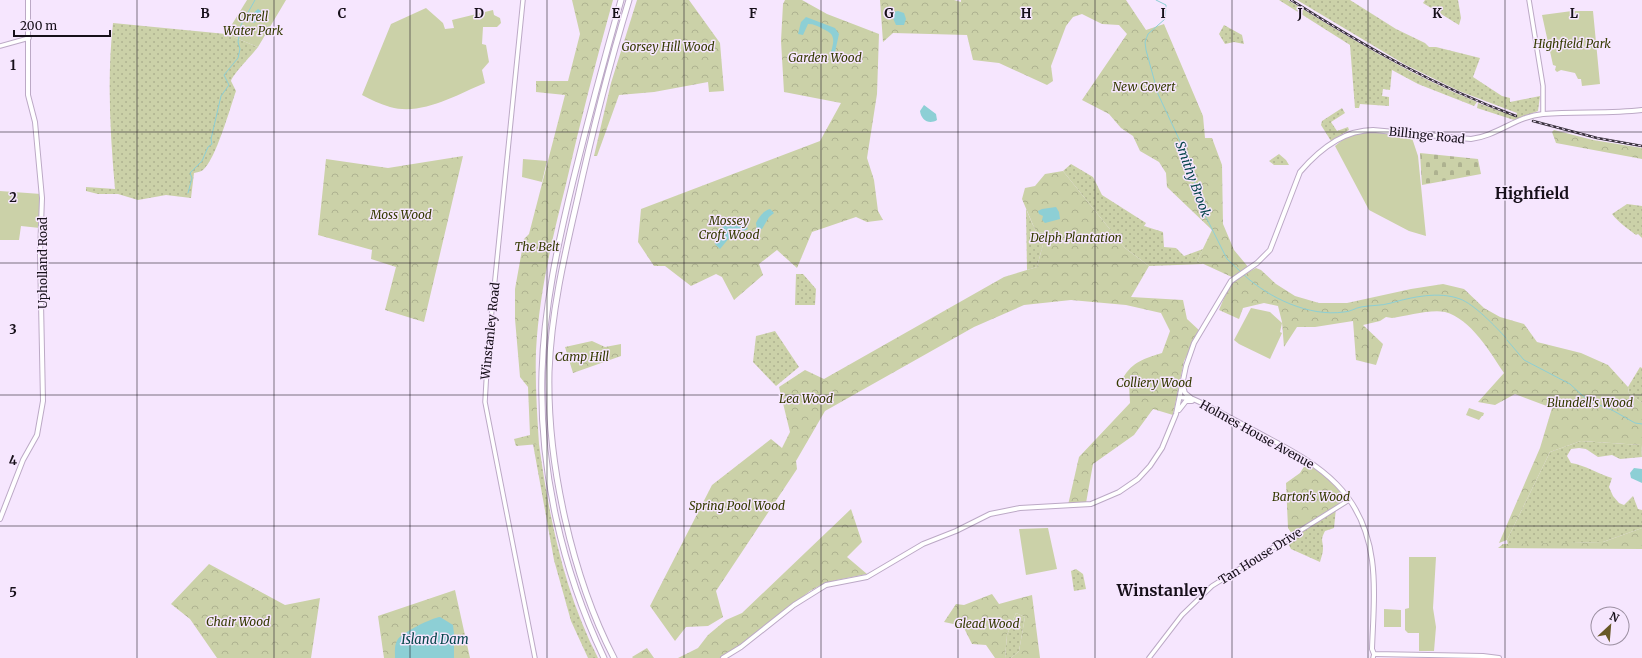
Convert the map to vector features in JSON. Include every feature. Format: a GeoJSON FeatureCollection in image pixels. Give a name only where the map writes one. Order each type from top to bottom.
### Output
{"type":"FeatureCollection","features":[{"type":"Feature","properties":{"kind":"highway"},"geometry":{"type":"LineString","coordinates":[[604,658],[582,607],[566,558],[554,509],[543,417],[542,371],[548,302],[561,231],[595,90],[621,0]]}},
{"type":"Feature","properties":{"kind":"highway"},"geometry":{"type":"LineString","coordinates":[[614,658],[582,582],[565,518],[555,458],[549,372],[558,292],[568,238],[594,124],[629,0]]}},
{"type":"Feature","properties":{"kind":"main road","name":"Upholland Road"},"geometry":{"type":"LineString","coordinates":[[0,519],[23,460],[37,435],[43,401],[40,253],[42,198],[35,122],[28,95],[28,0]]}},
{"type":"Feature","properties":{"kind":"main road","name":"Billinge Road"},"geometry":{"type":"LineString","coordinates":[[723,658],[741,647],[785,612],[818,589],[830,583],[867,577],[923,544],[956,531],[990,514],[1020,508],[1084,505],[1119,492],[1138,479],[1155,460],[1176,414],[1186,366],[1194,344],[1224,291],[1231,281],[1257,263],[1270,250],[1300,172],[1307,164],[1330,145],[1346,134],[1366,130],[1406,132],[1474,139],[1491,133],[1518,120],[1543,114],[1642,110]]}},
{"type":"Feature","properties":{"kind":"main road"},"geometry":{"type":"LineString","coordinates":[[1182,384],[1185,393],[1193,399]]}},
{"type":"Feature","properties":{"kind":"main road","name":"Holmes House Avenue"},"geometry":{"type":"LineString","coordinates":[[1180,397],[1193,399],[1204,404],[1306,458],[1325,472],[1340,486],[1363,525],[1371,553],[1373,572],[1373,656]]}},
{"type":"Feature","properties":{"kind":"main road"},"geometry":{"type":"LineString","coordinates":[[1176,414],[1186,402],[1204,404]]}},
{"type":"Feature","properties":{"kind":"main road"},"geometry":{"type":"LineString","coordinates":[[1373,656],[1483,656],[1499,658]]}},
{"type":"Feature","properties":{"kind":"street","name":"Winstanley Road"},"geometry":{"type":"LineString","coordinates":[[523,0],[484,402],[535,658]]}},
{"type":"Feature","properties":{"kind":"street"},"geometry":{"type":"LineString","coordinates":[[1529,0],[1543,86],[1543,114]]}},
{"type":"Feature","properties":{"kind":"street"},"geometry":{"type":"LineString","coordinates":[[0,46],[29,38]]}},
{"type":"Feature","properties":{"kind":"street","name":"Tan House Drive"},"geometry":{"type":"LineString","coordinates":[[1149,658],[1182,615],[1212,586],[1349,500]]}},
{"type":"Feature","properties":{"kind":"green space","name":"Orrell Water Park"},"geometry":{"type":"Polygon","coordinates":[[[247,0],[286,0],[258,47],[226,34],[247,0]]]}},
{"type":"Feature","properties":{"kind":"green space","name":"The Belt"},"geometry":{"type":"Polygon","coordinates":[[[572,0],[613,0],[577,138],[551,246],[543,288],[536,351],[539,444],[516,446],[514,439],[530,435],[528,387],[520,377],[515,319],[515,289],[524,239],[529,234],[565,95],[536,92],[536,81],[568,81],[580,34],[572,0]]]}},
{"type":"Feature","properties":{"kind":"green space","name":"Gorsey Hill Wood"},"geometry":{"type":"Polygon","coordinates":[[[637,0],[689,0],[720,43],[724,91],[709,92],[708,82],[654,92],[619,95],[597,156],[594,156],[611,83],[637,0]]]}},
{"type":"Feature","properties":{"kind":"green space","name":"Mossey Croft Wood"},"geometry":{"type":"Polygon","coordinates":[[[785,0],[802,0],[827,14],[879,34],[877,94],[867,158],[874,180],[878,211],[883,220],[867,222],[856,217],[812,232],[797,268],[777,250],[759,264],[763,275],[734,300],[722,277],[716,274],[691,286],[665,266],[654,266],[638,242],[641,209],[820,141],[841,103],[784,92],[781,41],[783,4],[785,0]]]}},
{"type":"Feature","properties":{"kind":"green space","name":"New Covert"},"geometry":{"type":"Polygon","coordinates":[[[880,0],[954,0],[961,2],[961,0],[1126,0],[1146,30],[1164,24],[1203,116],[1205,138],[1212,138],[1222,165],[1223,224],[1234,250],[1249,268],[1234,278],[1197,261],[1212,230],[1167,187],[1166,173],[1159,162],[1140,151],[1133,136],[1121,128],[1109,114],[1082,100],[1127,34],[1119,25],[1102,24],[1082,14],[1073,17],[1066,26],[1051,66],[1053,81],[1047,85],[999,63],[973,60],[967,35],[893,33],[883,42],[880,0]]]}},
{"type":"Feature","properties":{"kind":"green space"},"geometry":{"type":"Polygon","coordinates":[[[1279,0],[1288,0],[1357,42],[1404,68],[1477,102],[1474,106],[1418,84],[1392,70],[1390,90],[1383,89],[1382,96],[1389,97],[1389,106],[1360,104],[1359,108],[1355,108],[1350,45],[1279,0]]]}},
{"type":"Feature","properties":{"kind":"green space"},"geometry":{"type":"Polygon","coordinates":[[[1297,0],[1350,0],[1396,29],[1425,43],[1429,47],[1436,47],[1480,58],[1473,77],[1502,96],[1510,98],[1510,102],[1540,96],[1538,111],[1514,120],[1477,108],[1478,103],[1516,117],[1517,113],[1459,91],[1404,64],[1297,0]]]}},
{"type":"Feature","properties":{"kind":"green space"},"geometry":{"type":"Polygon","coordinates":[[[1425,0],[1458,0],[1461,18],[1459,25],[1423,3],[1425,0]]]}},
{"type":"Feature","properties":{"kind":"green space"},"geometry":{"type":"Polygon","coordinates":[[[426,8],[443,23],[445,29],[454,28],[452,20],[493,10],[494,15],[500,18],[501,23],[497,27],[483,27],[482,44],[486,45],[489,62],[482,70],[485,83],[439,103],[414,109],[390,107],[362,95],[391,24],[426,8]]]}},
{"type":"Feature","properties":{"kind":"green space","name":"Highfield Park"},"geometry":{"type":"Polygon","coordinates":[[[1572,11],[1593,11],[1600,84],[1582,86],[1581,79],[1578,79],[1575,73],[1561,70],[1557,72],[1555,70],[1556,66],[1553,65],[1542,15],[1572,11]]]}},
{"type":"Feature","properties":{"kind":"green space"},"geometry":{"type":"Polygon","coordinates":[[[113,23],[226,34],[258,47],[232,78],[231,81],[236,91],[218,145],[208,164],[203,170],[194,173],[191,198],[166,195],[138,200],[118,194],[98,194],[86,191],[86,187],[115,189],[110,106],[110,64],[113,23]]]}},
{"type":"Feature","properties":{"kind":"green space"},"geometry":{"type":"Polygon","coordinates":[[[1224,25],[1242,35],[1244,44],[1234,42],[1225,44],[1219,34],[1224,25]]]}},
{"type":"Feature","properties":{"kind":"green space"},"geometry":{"type":"Polygon","coordinates":[[[1342,108],[1345,113],[1331,122],[1337,131],[1348,127],[1349,130],[1331,141],[1321,125],[1322,121],[1342,108]]]}},
{"type":"Feature","properties":{"kind":"green space"},"geometry":{"type":"Polygon","coordinates":[[[1554,130],[1593,140],[1642,148],[1642,159],[1556,143],[1552,132],[1554,130]]]}},
{"type":"Feature","properties":{"kind":"green space"},"geometry":{"type":"Polygon","coordinates":[[[1364,132],[1411,135],[1418,156],[1426,236],[1409,231],[1369,210],[1335,146],[1346,137],[1364,132]]]}},
{"type":"Feature","properties":{"kind":"green space"},"geometry":{"type":"Polygon","coordinates":[[[1420,153],[1478,159],[1481,174],[1422,185],[1420,153]]]}},
{"type":"Feature","properties":{"kind":"green space"},"geometry":{"type":"Polygon","coordinates":[[[1279,154],[1289,165],[1274,165],[1269,161],[1279,154]]]}},
{"type":"Feature","properties":{"kind":"green space","name":"Moss Wood"},"geometry":{"type":"Polygon","coordinates":[[[463,156],[424,322],[385,310],[396,267],[371,259],[372,250],[318,235],[326,159],[388,168],[463,156]]]}},
{"type":"Feature","properties":{"kind":"green space"},"geometry":{"type":"Polygon","coordinates":[[[523,159],[547,161],[542,182],[522,177],[523,159]]]}},
{"type":"Feature","properties":{"kind":"green space"},"geometry":{"type":"Polygon","coordinates":[[[1071,164],[1093,177],[1102,195],[1146,223],[1144,226],[1163,232],[1164,247],[1176,248],[1184,256],[1203,249],[1197,261],[1204,264],[1149,266],[1125,248],[1063,171],[1071,164]]]}},
{"type":"Feature","properties":{"kind":"green space"},"geometry":{"type":"Polygon","coordinates":[[[1063,171],[1125,248],[1149,266],[1131,297],[1183,300],[1187,319],[1200,331],[1184,361],[1173,415],[1153,409],[1134,435],[1093,464],[1086,503],[1068,505],[1079,457],[1130,403],[1129,384],[1123,378],[1135,364],[1144,359],[1162,353],[1170,331],[1161,313],[1126,305],[1071,300],[1024,305],[974,327],[825,411],[796,461],[797,469],[716,591],[723,617],[708,626],[686,627],[675,641],[650,606],[712,485],[771,439],[782,448],[790,432],[779,387],[805,370],[824,379],[1004,277],[1037,267],[1046,233],[1036,232],[1022,199],[1025,188],[1035,186],[1045,174],[1063,171]]]}},
{"type":"Feature","properties":{"kind":"green space"},"geometry":{"type":"Polygon","coordinates":[[[0,191],[41,194],[40,228],[21,226],[19,240],[0,240],[0,191]]]}},
{"type":"Feature","properties":{"kind":"green space"},"geometry":{"type":"Polygon","coordinates":[[[1627,204],[1642,206],[1642,238],[1623,225],[1612,214],[1627,204]]]}},
{"type":"Feature","properties":{"kind":"green space"},"geometry":{"type":"Polygon","coordinates":[[[1026,209],[1036,232],[1046,233],[1037,267],[1027,270],[1026,209]]]}},
{"type":"Feature","properties":{"kind":"green space","name":"Blundell's Wood"},"geometry":{"type":"Polygon","coordinates":[[[1256,268],[1261,270],[1276,284],[1295,296],[1319,303],[1347,303],[1411,289],[1443,284],[1464,289],[1484,308],[1500,317],[1524,324],[1537,342],[1581,353],[1608,365],[1628,387],[1629,393],[1642,403],[1642,457],[1641,445],[1581,441],[1550,452],[1507,540],[1499,543],[1540,448],[1552,408],[1515,394],[1495,405],[1478,402],[1504,373],[1479,337],[1463,322],[1445,312],[1433,311],[1392,318],[1386,317],[1380,321],[1363,325],[1383,344],[1376,365],[1356,360],[1353,321],[1315,327],[1297,327],[1284,347],[1282,322],[1278,306],[1264,303],[1243,308],[1239,319],[1219,310],[1231,281],[1256,268]]]}},
{"type":"Feature","properties":{"kind":"green space"},"geometry":{"type":"Polygon","coordinates":[[[796,274],[803,274],[816,289],[815,305],[795,305],[796,274]]]}},
{"type":"Feature","properties":{"kind":"green space"},"geometry":{"type":"Polygon","coordinates":[[[1251,308],[1270,312],[1282,323],[1280,332],[1282,333],[1270,359],[1239,344],[1234,340],[1251,308]]]}},
{"type":"Feature","properties":{"kind":"green space"},"geometry":{"type":"Polygon","coordinates":[[[775,331],[799,367],[776,386],[753,362],[756,336],[775,331]]]}},
{"type":"Feature","properties":{"kind":"green space","name":"Camp Hill"},"geometry":{"type":"Polygon","coordinates":[[[592,341],[605,347],[621,344],[621,356],[573,373],[565,347],[592,341]]]}},
{"type":"Feature","properties":{"kind":"green space"},"geometry":{"type":"Polygon","coordinates":[[[1640,367],[1642,368],[1642,403],[1629,393],[1628,387],[1640,367]]]}},
{"type":"Feature","properties":{"kind":"green space"},"geometry":{"type":"Polygon","coordinates":[[[1469,408],[1484,413],[1483,416],[1479,420],[1466,415],[1469,408]]]}},
{"type":"Feature","properties":{"kind":"green space"},"geometry":{"type":"Polygon","coordinates":[[[1581,441],[1641,445],[1642,457],[1620,459],[1612,455],[1598,457],[1586,449],[1579,448],[1571,449],[1567,456],[1571,463],[1612,478],[1609,487],[1613,496],[1619,503],[1624,505],[1633,496],[1638,509],[1642,510],[1642,528],[1603,542],[1508,545],[1507,540],[1550,452],[1581,441]]]}},
{"type":"Feature","properties":{"kind":"green space"},"geometry":{"type":"Polygon","coordinates":[[[533,444],[539,444],[553,526],[567,581],[586,633],[598,658],[588,658],[571,621],[554,560],[533,444]]]}},
{"type":"Feature","properties":{"kind":"green space","name":"Barton's Wood"},"geometry":{"type":"Polygon","coordinates":[[[1307,462],[1332,480],[1349,503],[1294,537],[1288,528],[1286,483],[1300,473],[1307,462]]]}},
{"type":"Feature","properties":{"kind":"green space"},"geometry":{"type":"Polygon","coordinates":[[[1336,508],[1334,528],[1325,531],[1322,540],[1323,551],[1320,562],[1291,549],[1286,539],[1336,508]]]}},
{"type":"Feature","properties":{"kind":"green space"},"geometry":{"type":"Polygon","coordinates":[[[851,509],[862,542],[847,557],[867,574],[837,580],[821,585],[810,591],[734,651],[720,658],[678,658],[698,648],[708,635],[726,620],[742,613],[851,509]]]}},
{"type":"Feature","properties":{"kind":"green space"},"geometry":{"type":"Polygon","coordinates":[[[1048,528],[1057,569],[1026,575],[1019,529],[1048,528]]]}},
{"type":"Feature","properties":{"kind":"green space"},"geometry":{"type":"Polygon","coordinates":[[[1642,528],[1642,549],[1498,548],[1503,544],[1603,542],[1642,528]]]}},
{"type":"Feature","properties":{"kind":"green space"},"geometry":{"type":"Polygon","coordinates":[[[1409,557],[1436,557],[1433,608],[1436,627],[1434,651],[1419,651],[1419,633],[1408,633],[1405,630],[1405,609],[1409,608],[1409,557]]]}},
{"type":"Feature","properties":{"kind":"green space","name":"Chair Wood"},"geometry":{"type":"Polygon","coordinates":[[[209,564],[285,605],[320,598],[311,658],[217,658],[190,619],[171,604],[209,564]]]}},
{"type":"Feature","properties":{"kind":"green space"},"geometry":{"type":"Polygon","coordinates":[[[1076,569],[1083,574],[1086,589],[1074,591],[1071,571],[1076,569]]]}},
{"type":"Feature","properties":{"kind":"green space"},"geometry":{"type":"Polygon","coordinates":[[[455,590],[470,658],[384,658],[378,616],[455,590]]]}},
{"type":"Feature","properties":{"kind":"green space","name":"Glead Wood"},"geometry":{"type":"Polygon","coordinates":[[[992,594],[999,604],[1032,595],[1040,658],[1011,658],[1019,651],[1025,617],[1016,613],[1007,635],[1005,658],[995,658],[986,645],[972,644],[963,626],[944,622],[956,604],[964,605],[992,594]]]}},
{"type":"Feature","properties":{"kind":"green space"},"geometry":{"type":"Polygon","coordinates":[[[1384,609],[1401,610],[1401,627],[1384,627],[1384,609]]]}},
{"type":"Feature","properties":{"kind":"green space"},"geometry":{"type":"Polygon","coordinates":[[[1016,613],[1025,617],[1019,651],[1011,658],[1005,658],[1007,635],[1016,613]]]}},
{"type":"Feature","properties":{"kind":"green space"},"geometry":{"type":"Polygon","coordinates":[[[647,648],[654,658],[632,657],[647,648]]]}},
{"type":"Feature","properties":{"kind":"water"},"geometry":{"type":"Polygon","coordinates":[[[258,9],[261,11],[261,16],[254,23],[250,21],[249,17],[258,9]]]}},
{"type":"Feature","properties":{"kind":"water"},"geometry":{"type":"Polygon","coordinates":[[[898,11],[904,13],[906,19],[904,25],[896,25],[892,16],[893,12],[898,11]]]}},
{"type":"Feature","properties":{"kind":"water"},"geometry":{"type":"Polygon","coordinates":[[[806,17],[835,28],[839,34],[835,52],[831,52],[833,41],[832,36],[830,33],[818,26],[808,24],[803,35],[798,34],[801,22],[806,17]]]}},
{"type":"Feature","properties":{"kind":"water"},"geometry":{"type":"Polygon","coordinates":[[[924,105],[936,114],[937,120],[928,122],[922,117],[920,111],[924,105]]]}},
{"type":"Feature","properties":{"kind":"water"},"geometry":{"type":"Polygon","coordinates":[[[1056,207],[1059,212],[1060,219],[1045,223],[1042,220],[1043,216],[1039,214],[1038,211],[1056,207]]]}},
{"type":"Feature","properties":{"kind":"water"},"geometry":{"type":"Polygon","coordinates":[[[770,209],[774,213],[769,217],[762,229],[757,229],[756,223],[758,219],[763,213],[770,209]]]}},
{"type":"Feature","properties":{"kind":"water"},"geometry":{"type":"Polygon","coordinates":[[[737,219],[745,223],[748,229],[730,237],[720,249],[715,244],[722,227],[728,222],[737,219]]]}},
{"type":"Feature","properties":{"kind":"water"},"geometry":{"type":"Polygon","coordinates":[[[1634,468],[1642,469],[1642,483],[1631,478],[1630,473],[1634,468]]]}},
{"type":"Feature","properties":{"kind":"water","name":"Island Dam"},"geometry":{"type":"Polygon","coordinates":[[[440,617],[453,625],[454,658],[395,658],[396,644],[401,636],[424,623],[440,617]]]}},
{"type":"Feature","properties":{"kind":"waterway"},"geometry":{"type":"LineString","coordinates":[[188,193],[192,178],[190,173],[202,161],[208,147],[212,144],[211,139],[221,96],[229,85],[224,75],[238,58],[240,49],[238,42],[241,25],[255,0]]}},
{"type":"Feature","properties":{"kind":"waterway","name":"Smithy Brook"},"geometry":{"type":"LineString","coordinates":[[1156,0],[1166,5],[1165,19],[1148,34],[1145,42],[1158,94],[1186,154],[1204,213],[1227,259],[1240,271]]}},
{"type":"Feature","properties":{"kind":"waterway","name":"Smithy Brook"},"geometry":{"type":"LineString","coordinates":[[1244,275],[1277,298],[1304,309],[1317,312],[1346,312],[1361,307],[1384,305],[1434,295],[1452,297],[1460,299],[1472,306],[1506,338]]}},
{"type":"Feature","properties":{"kind":"waterway","name":"Smithy Brook"},"geometry":{"type":"LineString","coordinates":[[1507,340],[1524,360],[1570,384],[1583,396],[1594,403],[1612,410],[1635,423],[1642,424]]}},
{"type":"Feature","properties":{"kind":"railway"},"geometry":{"type":"LineString","coordinates":[[1291,0],[1346,34],[1400,64],[1456,91],[1516,116]]}},
{"type":"Feature","properties":{"kind":"railway"},"geometry":{"type":"LineString","coordinates":[[1533,121],[1597,138],[1642,146]]}},
{"type":"Feature","properties":{"kind":"district","name":"Highfield"},"geometry":{"type":"Point","coordinates":[1532,193]}},
{"type":"Feature","properties":{"kind":"district","name":"Winstanley"},"geometry":{"type":"Point","coordinates":[1162,590]}},
{"type":"Feature","properties":{"kind":"park label","name":"Garden Wood"},"geometry":{"type":"Point","coordinates":[825,57]}},
{"type":"Feature","properties":{"kind":"park label","name":"Delph Plantation"},"geometry":{"type":"Point","coordinates":[1076,237]}},
{"type":"Feature","properties":{"kind":"park label","name":"Colliery Wood"},"geometry":{"type":"Point","coordinates":[1154,382]}},
{"type":"Feature","properties":{"kind":"park label","name":"Lea Wood"},"geometry":{"type":"Point","coordinates":[806,398]}},
{"type":"Feature","properties":{"kind":"park label","name":"Spring Pool Wood"},"geometry":{"type":"Point","coordinates":[737,505]}}]}
